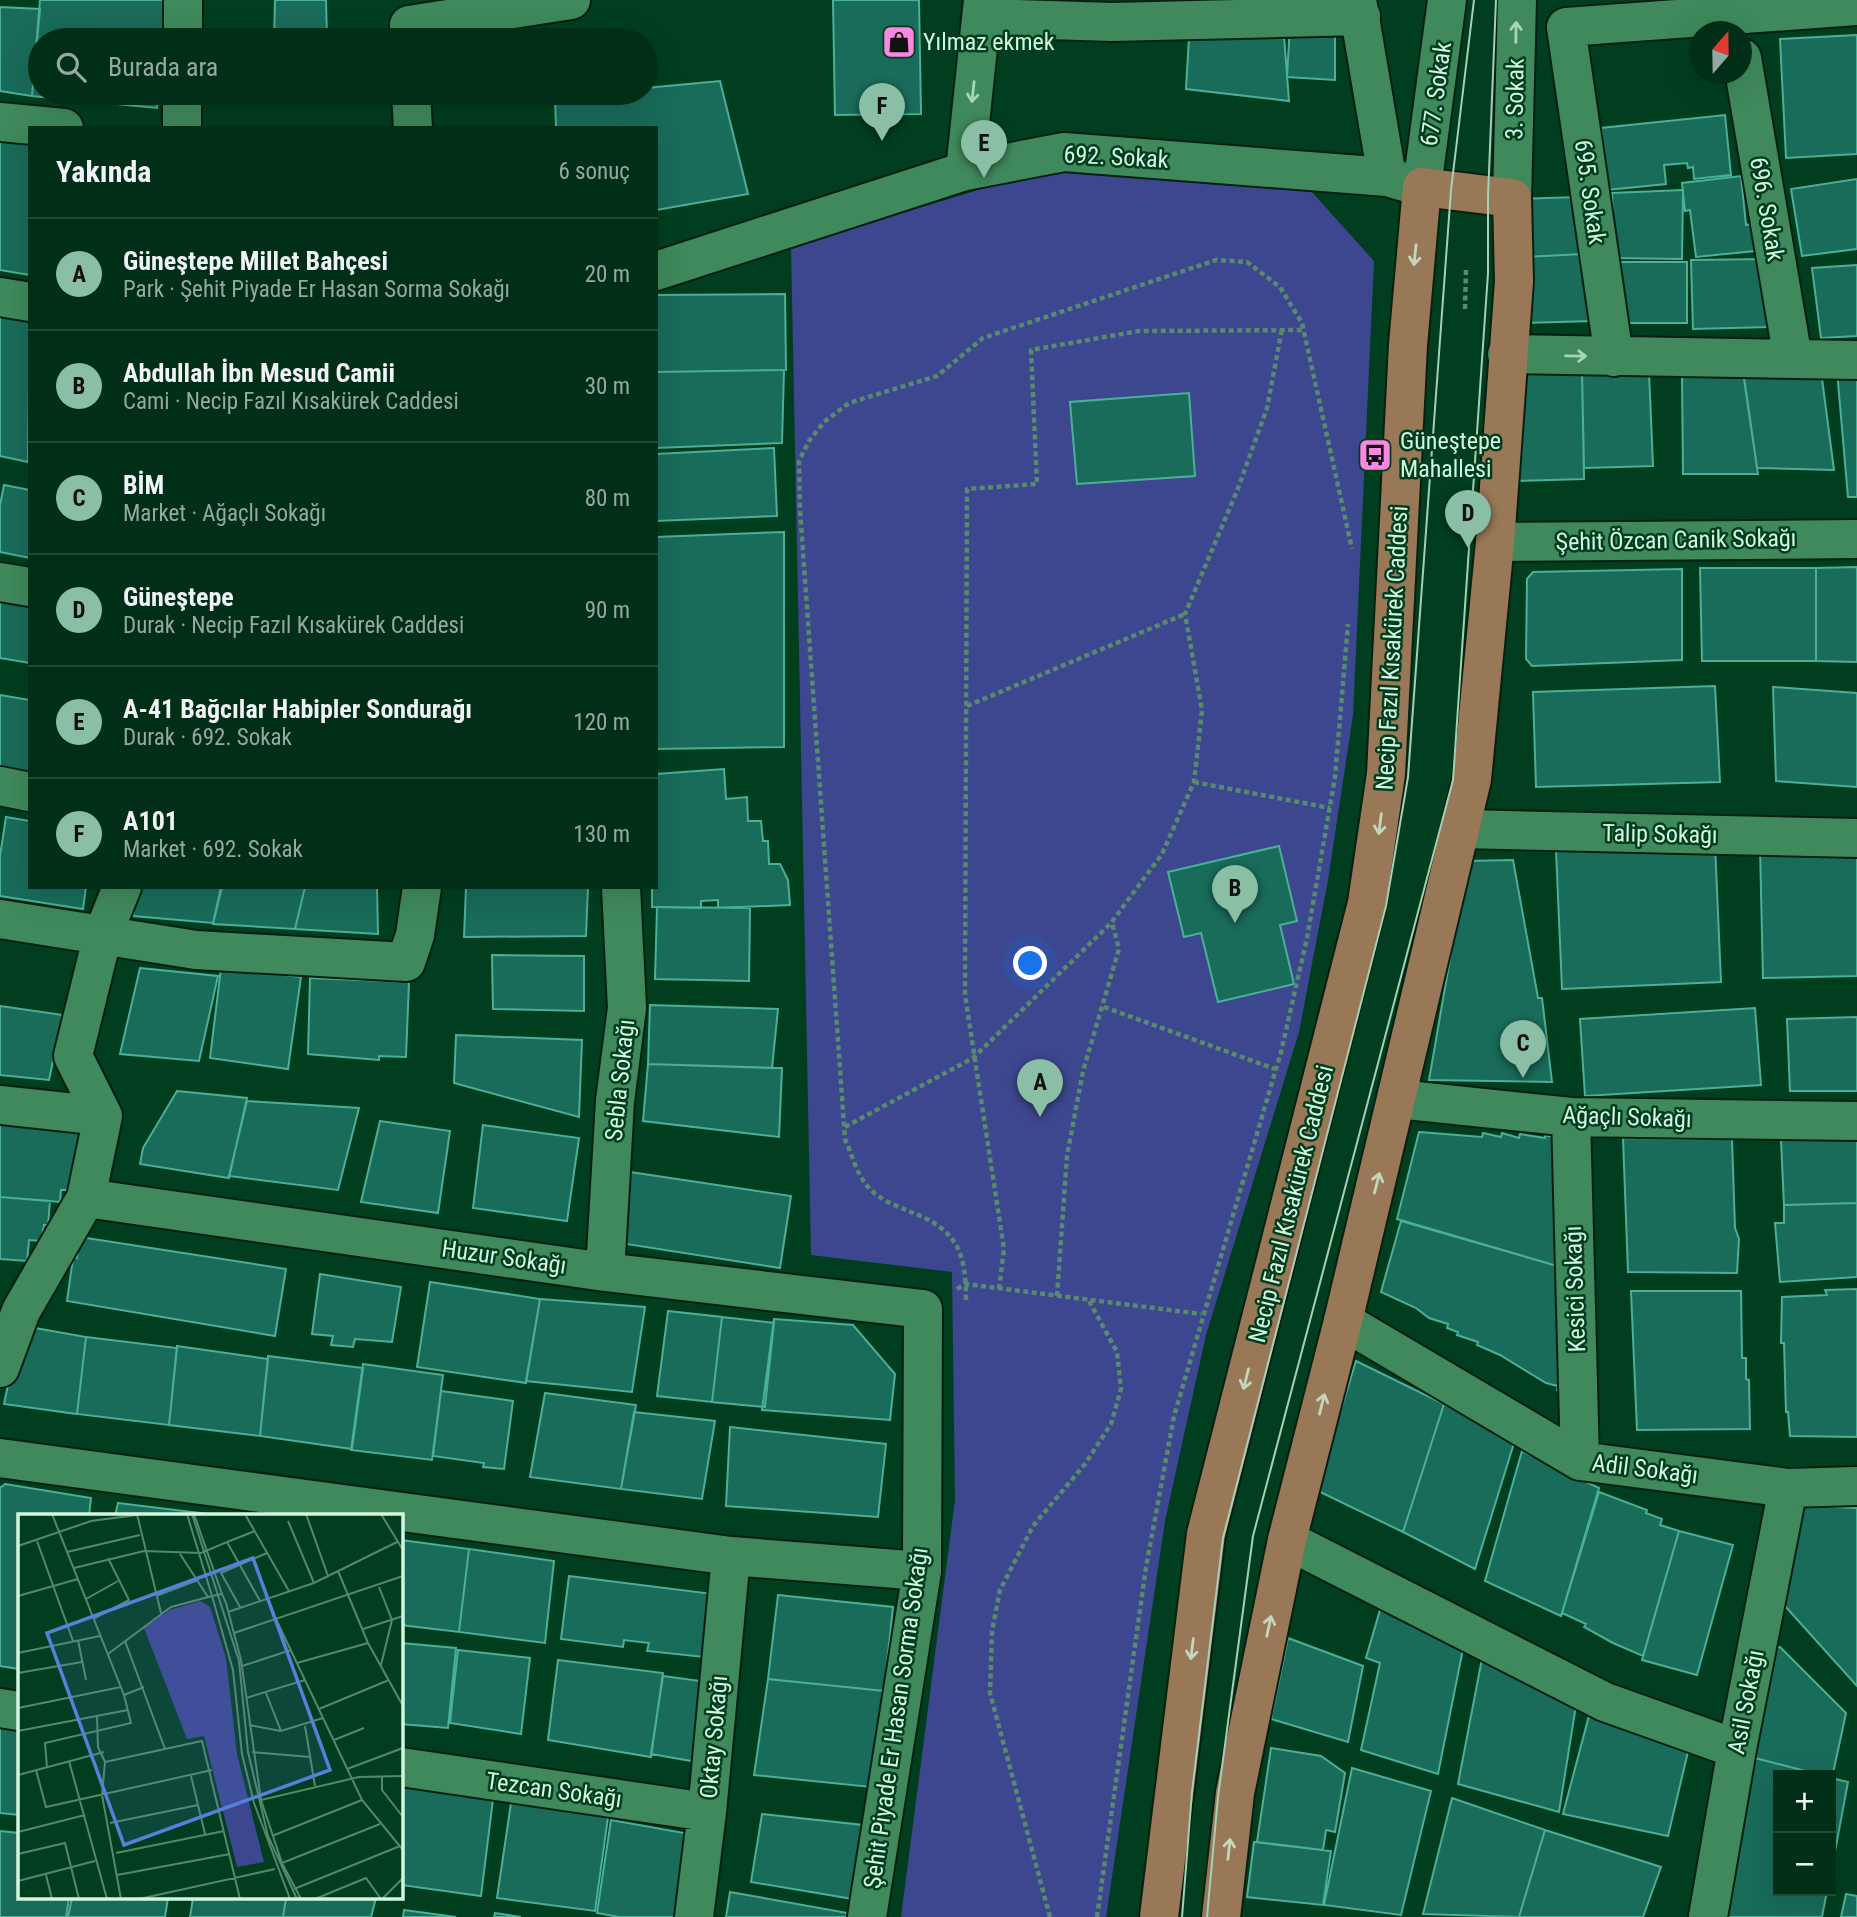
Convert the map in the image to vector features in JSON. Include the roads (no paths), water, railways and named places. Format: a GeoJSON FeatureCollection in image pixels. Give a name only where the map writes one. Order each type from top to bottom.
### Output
{"type":"FeatureCollection","features":[{"type":"Feature","properties":{"kind":"main road"},"geometry":{"type":"LineString","coordinates":[[1221,1917],[1235,1793],[1287,1540],[1397,1099],[1472,779],[1495,542],[1514,281],[1512,198],[1405,182]]}},
{"type":"Feature","properties":{"kind":"main road","name":"Necip Fazıl Kısakürek Caddesi"},"geometry":{"type":"LineString","coordinates":[[1159,1917],[1206,1534],[1367,903],[1379,835],[1386,774],[1415,262],[1405,182]]}},
{"type":"Feature","properties":{"kind":"street"},"geometry":{"type":"LineString","coordinates":[[183,0],[183,28]]}},
{"type":"Feature","properties":{"kind":"street"},"geometry":{"type":"LineString","coordinates":[[409,22],[571,0]]}},
{"type":"Feature","properties":{"kind":"street","name":"677. Sokak"},"geometry":{"type":"LineString","coordinates":[[1405,182],[1447,0]]}},
{"type":"Feature","properties":{"kind":"street","name":"3. Sokak"},"geometry":{"type":"LineString","coordinates":[[1512,198],[1517,0]]}},
{"type":"Feature","properties":{"kind":"street"},"geometry":{"type":"LineString","coordinates":[[1734,15],[1857,6]]}},
{"type":"Feature","properties":{"kind":"street"},"geometry":{"type":"LineString","coordinates":[[965,171],[982,9],[1112,22],[1359,8]]}},
{"type":"Feature","properties":{"kind":"street","name":"677. Sokak"},"geometry":{"type":"LineString","coordinates":[[1359,8],[1405,182]]}},
{"type":"Feature","properties":{"kind":"street","name":"695. Sokak"},"geometry":{"type":"LineString","coordinates":[[1614,357],[1566,27],[1734,15]]}},
{"type":"Feature","properties":{"kind":"street","name":"696. Sokak"},"geometry":{"type":"LineString","coordinates":[[1745,84],[1793,359]]}},
{"type":"Feature","properties":{"kind":"street"},"geometry":{"type":"LineString","coordinates":[[182,105],[182,126]]}},
{"type":"Feature","properties":{"kind":"street"},"geometry":{"type":"LineString","coordinates":[[412,105],[413,126]]}},
{"type":"Feature","properties":{"kind":"street"},"geometry":{"type":"LineString","coordinates":[[0,122],[43,126]]}},
{"type":"Feature","properties":{"kind":"street","name":"692. Sokak"},"geometry":{"type":"LineString","coordinates":[[658,270],[965,171],[1064,152],[1405,182]]}},
{"type":"Feature","properties":{"kind":"street"},"geometry":{"type":"LineString","coordinates":[[0,297],[28,302]]}},
{"type":"Feature","properties":{"kind":"street"},"geometry":{"type":"LineString","coordinates":[[1507,354],[1857,360]]}},
{"type":"Feature","properties":{"kind":"street","name":"Şehit Özcan Canik Sokağı"},"geometry":{"type":"LineString","coordinates":[[1495,542],[1857,539]]}},
{"type":"Feature","properties":{"kind":"street"},"geometry":{"type":"LineString","coordinates":[[0,582],[28,587]]}},
{"type":"Feature","properties":{"kind":"street"},"geometry":{"type":"LineString","coordinates":[[0,786],[28,792]]}},
{"type":"Feature","properties":{"kind":"street","name":"Talip Sokağı"},"geometry":{"type":"LineString","coordinates":[[1462,829],[1857,838]]}},
{"type":"Feature","properties":{"kind":"street"},"geometry":{"type":"LineString","coordinates":[[0,1368],[20,1311],[86,1198],[103,1116],[73,1056],[103,934],[120,889]]}},
{"type":"Feature","properties":{"kind":"street"},"geometry":{"type":"LineString","coordinates":[[0,919],[197,950],[406,962],[415,935],[422,889]]}},
{"type":"Feature","properties":{"kind":"street","name":"Sebla Sokağı"},"geometry":{"type":"LineString","coordinates":[[605,1272],[615,1101],[627,1008],[621,889]]}},
{"type":"Feature","properties":{"kind":"street","name":"Ağaçlı Sokağı"},"geometry":{"type":"LineString","coordinates":[[1397,1099],[1571,1117],[1857,1121]]}},
{"type":"Feature","properties":{"kind":"street"},"geometry":{"type":"LineString","coordinates":[[0,1105],[103,1116]]}},
{"type":"Feature","properties":{"kind":"street","name":"Kesici Sokağı"},"geometry":{"type":"LineString","coordinates":[[1571,1117],[1580,1461]]}},
{"type":"Feature","properties":{"kind":"street","name":"Huzur Sokağı"},"geometry":{"type":"LineString","coordinates":[[86,1198],[605,1272],[923,1310]]}},
{"type":"Feature","properties":{"kind":"street","name":"Şehit Piyade Er Hasan Sorma Sokağı"},"geometry":{"type":"LineString","coordinates":[[867,1917],[922,1571],[923,1310]]}},
{"type":"Feature","properties":{"kind":"street","name":"Adil Sokağı"},"geometry":{"type":"LineString","coordinates":[[1343,1321],[1580,1461],[1788,1488],[1857,1486]]}},
{"type":"Feature","properties":{"kind":"street"},"geometry":{"type":"LineString","coordinates":[[0,1458],[731,1556],[922,1571]]}},
{"type":"Feature","properties":{"kind":"street","name":"Asil Sokağı"},"geometry":{"type":"LineString","coordinates":[[1708,1917],[1737,1749],[1788,1488]]}},
{"type":"Feature","properties":{"kind":"street"},"geometry":{"type":"LineString","coordinates":[[1287,1540],[1605,1702],[1737,1749]]}},
{"type":"Feature","properties":{"kind":"street","name":"Oktay Sokağı"},"geometry":{"type":"LineString","coordinates":[[694,1917],[707,1812],[731,1556]]}},
{"type":"Feature","properties":{"kind":"street"},"geometry":{"type":"LineString","coordinates":[[0,1708],[18,1711]]}},
{"type":"Feature","properties":{"kind":"street","name":"Tezcan Sokağı"},"geometry":{"type":"LineString","coordinates":[[402,1767],[707,1812]]}},
{"type":"Feature","properties":{"kind":"tram line"},"geometry":{"type":"LineString","coordinates":[[1182,1917],[1192,1792],[1223,1538],[1386,906],[1408,777],[1451,190],[1474,0]]}},
{"type":"Feature","properties":{"kind":"tram line"},"geometry":{"type":"LineString","coordinates":[[1207,1917],[1218,1797],[1253,1536],[1453,780],[1488,273],[1488,196],[1496,0]]}},
{"type":"Feature","properties":{"kind":"place","name":"Yılmaz ekmek"},"geometry":{"type":"Point","coordinates":[899,42]}},
{"type":"Feature","properties":{"kind":"place","name":"A101"},"geometry":{"type":"Point","coordinates":[882,141]}},
{"type":"Feature","properties":{"kind":"place","name":"A-41 Bağcılar Habipler Sondurağı"},"geometry":{"type":"Point","coordinates":[984,178]}},
{"type":"Feature","properties":{"kind":"place","name":"Güneştepe Mahallesi"},"geometry":{"type":"Point","coordinates":[1375,455]}},
{"type":"Feature","properties":{"kind":"place","name":"Güneştepe"},"geometry":{"type":"Point","coordinates":[1468,548]}},
{"type":"Feature","properties":{"kind":"place","name":"Abdullah İbn Mesud Camii"},"geometry":{"type":"Point","coordinates":[1235,923]}},
{"type":"Feature","properties":{"kind":"place","name":"BİM"},"geometry":{"type":"Point","coordinates":[1523,1078]}},
{"type":"Feature","properties":{"kind":"place","name":"Güneştepe Millet Bahçesi"},"geometry":{"type":"Point","coordinates":[1040,1117]}}]}
